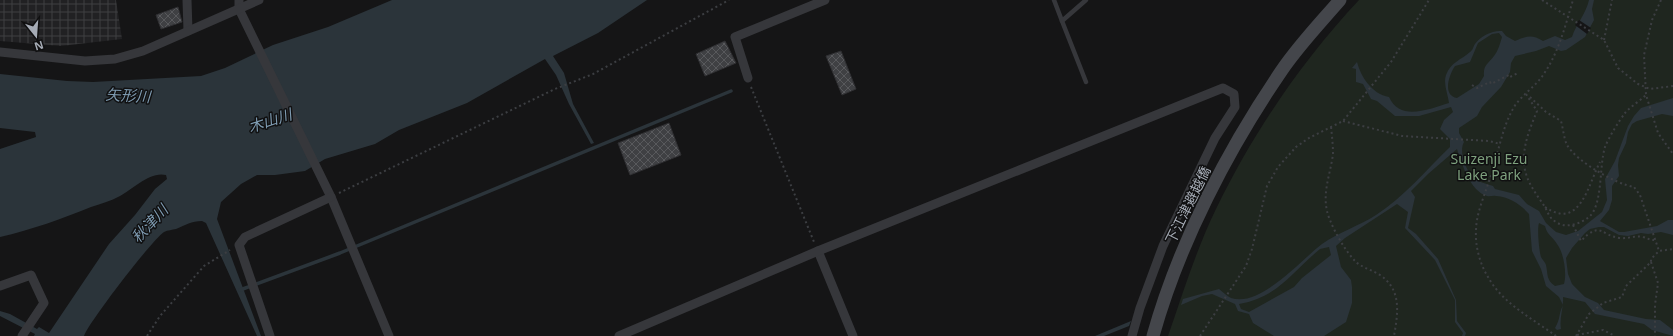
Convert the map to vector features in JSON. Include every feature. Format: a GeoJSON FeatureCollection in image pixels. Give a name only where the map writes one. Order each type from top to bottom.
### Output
{"type":"FeatureCollection","features":[{"type":"Feature","properties":{"kind":"street"},"geometry":{"type":"LineString","coordinates":[[187,0],[188,31]]}},
{"type":"Feature","properties":{"kind":"street"},"geometry":{"type":"LineString","coordinates":[[0,52],[85,61],[115,59],[143,51],[188,31],[239,4],[259,0]]}},
{"type":"Feature","properties":{"kind":"street"},"geometry":{"type":"LineString","coordinates":[[748,78],[735,37],[825,0]]}},
{"type":"Feature","properties":{"kind":"street","name":"下江津避越僑"},"geometry":{"type":"LineString","coordinates":[[1153,336],[1161,306],[1195,224],[1239,139],[1282,69],[1340,0]]}},
{"type":"Feature","properties":{"kind":"street"},"geometry":{"type":"LineString","coordinates":[[239,4],[331,197],[389,336]]}},
{"type":"Feature","properties":{"kind":"street"},"geometry":{"type":"LineString","coordinates":[[619,336],[818,251],[1223,88],[1234,94],[1235,107],[1215,138],[1163,246],[1140,308],[1132,336]]}},
{"type":"Feature","properties":{"kind":"street"},"geometry":{"type":"LineString","coordinates":[[270,336],[239,245],[245,237],[331,197]]}},
{"type":"Feature","properties":{"kind":"street"},"geometry":{"type":"LineString","coordinates":[[818,251],[853,336]]}},
{"type":"Feature","properties":{"kind":"street"},"geometry":{"type":"LineString","coordinates":[[0,286],[31,275],[44,303],[22,336]]}},
{"type":"Feature","properties":{"kind":"lane"},"geometry":{"type":"LineString","coordinates":[[1054,0],[1086,82]]}},
{"type":"Feature","properties":{"kind":"lane"},"geometry":{"type":"LineString","coordinates":[[1062,21],[1086,0]]}},
{"type":"Feature","properties":{"kind":"path"},"geometry":{"type":"LineString","coordinates":[[331,197],[555,89],[593,74],[729,0]]}},
{"type":"Feature","properties":{"kind":"path"},"geometry":{"type":"LineString","coordinates":[[1200,336],[1246,266],[1252,249],[1268,186],[1278,167],[1296,147],[1308,138],[1343,121],[1391,62],[1429,0]]}},
{"type":"Feature","properties":{"kind":"path"},"geometry":{"type":"LineString","coordinates":[[1542,0],[1604,40],[1618,68],[1638,84],[1650,89],[1673,86]]}},
{"type":"Feature","properties":{"kind":"path"},"geometry":{"type":"LineString","coordinates":[[1556,336],[1507,300],[1488,277],[1478,250],[1476,230],[1482,198],[1489,181],[1506,123],[1515,106],[1541,78],[1556,52],[1573,0]]}},
{"type":"Feature","properties":{"kind":"path"},"geometry":{"type":"LineString","coordinates":[[1604,40],[1612,0]]}},
{"type":"Feature","properties":{"kind":"path"},"geometry":{"type":"LineString","coordinates":[[1661,0],[1652,20],[1644,56],[1646,95],[1658,133],[1673,154]]}},
{"type":"Feature","properties":{"kind":"path"},"geometry":{"type":"LineString","coordinates":[[1472,85],[1477,88],[1490,82],[1491,84],[1509,75],[1510,77],[1518,73]]}},
{"type":"Feature","properties":{"kind":"path"},"geometry":{"type":"LineString","coordinates":[[748,78],[818,251]]}},
{"type":"Feature","properties":{"kind":"path"},"geometry":{"type":"LineString","coordinates":[[1527,94],[1546,112],[1561,121],[1567,145],[1578,157],[1604,174],[1619,182],[1634,187],[1640,195],[1654,240],[1659,251]]}},
{"type":"Feature","properties":{"kind":"path"},"geometry":{"type":"LineString","coordinates":[[1527,94],[1537,111],[1528,134],[1524,158],[1525,169],[1530,185],[1551,218],[1556,223],[1573,225],[1583,222],[1591,215],[1596,206],[1600,192],[1601,161]]}},
{"type":"Feature","properties":{"kind":"path"},"geometry":{"type":"LineString","coordinates":[[1545,207],[1560,214],[1566,214],[1579,208],[1601,161],[1611,135],[1625,113],[1646,95]]}},
{"type":"Feature","properties":{"kind":"path"},"geometry":{"type":"LineString","coordinates":[[1343,121],[1386,133],[1416,137],[1489,141],[1500,144]]}},
{"type":"Feature","properties":{"kind":"path"},"geometry":{"type":"LineString","coordinates":[[1331,126],[1332,154],[1325,194],[1330,221],[1355,261],[1365,268],[1380,275],[1394,289],[1397,299],[1398,312],[1394,336]]}},
{"type":"Feature","properties":{"kind":"path"},"geometry":{"type":"LineString","coordinates":[[1573,225],[1581,241],[1591,231],[1598,230],[1619,238],[1635,236],[1654,240]]}},
{"type":"Feature","properties":{"kind":"path"},"geometry":{"type":"LineString","coordinates":[[147,336],[160,316],[204,266],[239,245]]}},
{"type":"Feature","properties":{"kind":"path"},"geometry":{"type":"LineString","coordinates":[[1576,335],[1589,314],[1603,303],[1622,297],[1626,286],[1651,262],[1659,251],[1673,249]]}},
{"type":"Feature","properties":{"kind":"path"},"geometry":{"type":"LineString","coordinates":[[1651,262],[1658,283],[1655,305],[1655,336]]}},
{"type":"Feature","properties":{"kind":"path"},"geometry":{"type":"LineString","coordinates":[[1576,335],[1603,330],[1615,336]]}},
{"type":"Feature","properties":{"kind":"shaded area"},"geometry":{"type":"Polygon","coordinates":[[[0,0],[116,0],[122,39],[61,46],[0,41],[0,0]]]}},
{"type":"Feature","properties":{"kind":"green space","name":"Suizenji Ezu Lake Park"},"geometry":{"type":"Polygon","coordinates":[[[1359,0],[1673,0],[1673,336],[1168,336],[1202,240],[1230,181],[1262,126],[1298,73],[1317,48],[1359,0]]]}},
{"type":"Feature","properties":{"kind":"water"},"geometry":{"type":"Polygon","coordinates":[[[392,0],[647,0],[598,33],[553,56],[564,73],[573,104],[594,143],[591,144],[569,104],[556,75],[545,59],[467,103],[399,130],[375,144],[325,159],[305,171],[275,175],[257,175],[241,184],[221,202],[217,219],[261,336],[257,336],[206,223],[202,221],[192,222],[176,229],[166,231],[157,238],[108,299],[84,336],[34,336],[35,334],[0,316],[0,311],[10,314],[37,329],[39,327],[49,333],[109,244],[135,215],[155,189],[167,179],[166,175],[160,174],[148,178],[120,196],[109,201],[46,224],[0,237],[0,149],[36,137],[35,132],[0,128],[0,74],[67,81],[93,82],[201,76],[225,68],[273,45],[328,27],[392,0]]]}},
{"type":"Feature","properties":{"kind":"water"},"geometry":{"type":"Polygon","coordinates":[[[1589,0],[1594,0],[1592,9],[1594,20],[1585,37],[1566,50],[1561,51],[1549,46],[1515,56],[1511,63],[1510,72],[1501,87],[1482,107],[1477,116],[1459,128],[1459,133],[1464,142],[1462,146],[1463,157],[1467,169],[1474,178],[1480,182],[1493,186],[1495,189],[1519,195],[1527,204],[1539,211],[1546,223],[1556,232],[1566,235],[1578,231],[1602,212],[1607,200],[1605,179],[1615,161],[1628,126],[1634,116],[1641,108],[1673,98],[1673,116],[1662,114],[1637,121],[1632,124],[1619,158],[1619,176],[1612,186],[1612,200],[1609,210],[1600,221],[1619,232],[1624,232],[1657,226],[1668,220],[1673,220],[1673,235],[1661,232],[1648,234],[1641,233],[1628,236],[1619,235],[1604,227],[1599,227],[1590,229],[1585,233],[1572,248],[1566,258],[1568,274],[1572,284],[1585,297],[1598,303],[1604,310],[1646,319],[1660,320],[1673,330],[1673,336],[1652,330],[1644,324],[1595,314],[1585,302],[1563,297],[1563,305],[1559,297],[1546,286],[1541,269],[1532,251],[1529,214],[1510,199],[1487,196],[1476,189],[1471,183],[1461,162],[1457,149],[1411,191],[1415,197],[1408,228],[1416,234],[1438,259],[1456,300],[1457,321],[1466,333],[1465,336],[1462,336],[1463,333],[1455,322],[1455,300],[1435,260],[1405,228],[1408,212],[1397,204],[1345,238],[1336,246],[1341,267],[1351,280],[1352,303],[1346,322],[1324,336],[1274,336],[1253,323],[1249,314],[1238,311],[1235,304],[1212,294],[1202,296],[1181,305],[1183,299],[1219,289],[1231,298],[1242,299],[1254,296],[1267,290],[1292,271],[1322,244],[1369,219],[1386,208],[1405,192],[1450,147],[1450,139],[1440,129],[1444,120],[1453,112],[1451,107],[1419,116],[1395,116],[1377,101],[1371,99],[1363,84],[1356,82],[1356,69],[1352,68],[1357,62],[1364,79],[1372,89],[1389,97],[1394,105],[1400,109],[1416,112],[1433,108],[1449,103],[1445,82],[1448,71],[1453,64],[1471,51],[1477,41],[1483,36],[1495,31],[1502,31],[1506,36],[1515,41],[1529,36],[1536,37],[1543,41],[1555,36],[1565,40],[1572,37],[1586,10],[1589,0]],[[1499,33],[1492,34],[1478,43],[1470,62],[1455,66],[1448,84],[1448,89],[1452,96],[1457,98],[1479,84],[1484,76],[1486,65],[1499,47],[1502,37],[1499,33]],[[1539,223],[1540,254],[1546,265],[1549,279],[1555,286],[1564,284],[1564,264],[1559,248],[1547,232],[1545,226],[1539,223]],[[1329,247],[1320,249],[1274,290],[1252,301],[1239,304],[1241,309],[1249,312],[1294,287],[1302,278],[1331,255],[1329,247]]]}},
{"type":"Feature","properties":{"kind":"water"},"geometry":{"type":"Polygon","coordinates":[[[1563,306],[1561,329],[1557,330],[1555,328],[1563,306]]]}},
{"type":"Feature","properties":{"kind":"water"},"geometry":{"type":"Polygon","coordinates":[[[1131,321],[1129,326],[1104,336],[1095,336],[1131,321]]]}},
{"type":"Feature","properties":{"kind":"pier"},"geometry":{"type":"Polygon","coordinates":[[[1579,20],[1591,28],[1587,34],[1575,25],[1579,20]]]}},
{"type":"Feature","properties":{"kind":"building"},"geometry":{"type":"Polygon","coordinates":[[[178,7],[182,22],[161,29],[156,15],[178,7]]]}},
{"type":"Feature","properties":{"kind":"building"},"geometry":{"type":"Polygon","coordinates":[[[725,41],[736,63],[705,76],[696,54],[725,41]]]}},
{"type":"Feature","properties":{"kind":"building"},"geometry":{"type":"Polygon","coordinates":[[[841,51],[856,89],[842,95],[826,56],[841,51]]]}},
{"type":"Feature","properties":{"kind":"building"},"geometry":{"type":"Polygon","coordinates":[[[669,123],[681,155],[630,175],[618,143],[669,123]]]}},
{"type":"Feature","properties":{"kind":"waterway"},"geometry":{"type":"LineString","coordinates":[[240,290],[340,253],[731,91]]}},
{"type":"Feature","properties":{"kind":"water label","name":"矢形川"},"geometry":{"type":"Point","coordinates":[128,96]}},
{"type":"Feature","properties":{"kind":"water label","name":"木山川"},"geometry":{"type":"Point","coordinates":[270,121]}},
{"type":"Feature","properties":{"kind":"water label","name":"秋津川"},"geometry":{"type":"Point","coordinates":[150,224]}}]}
